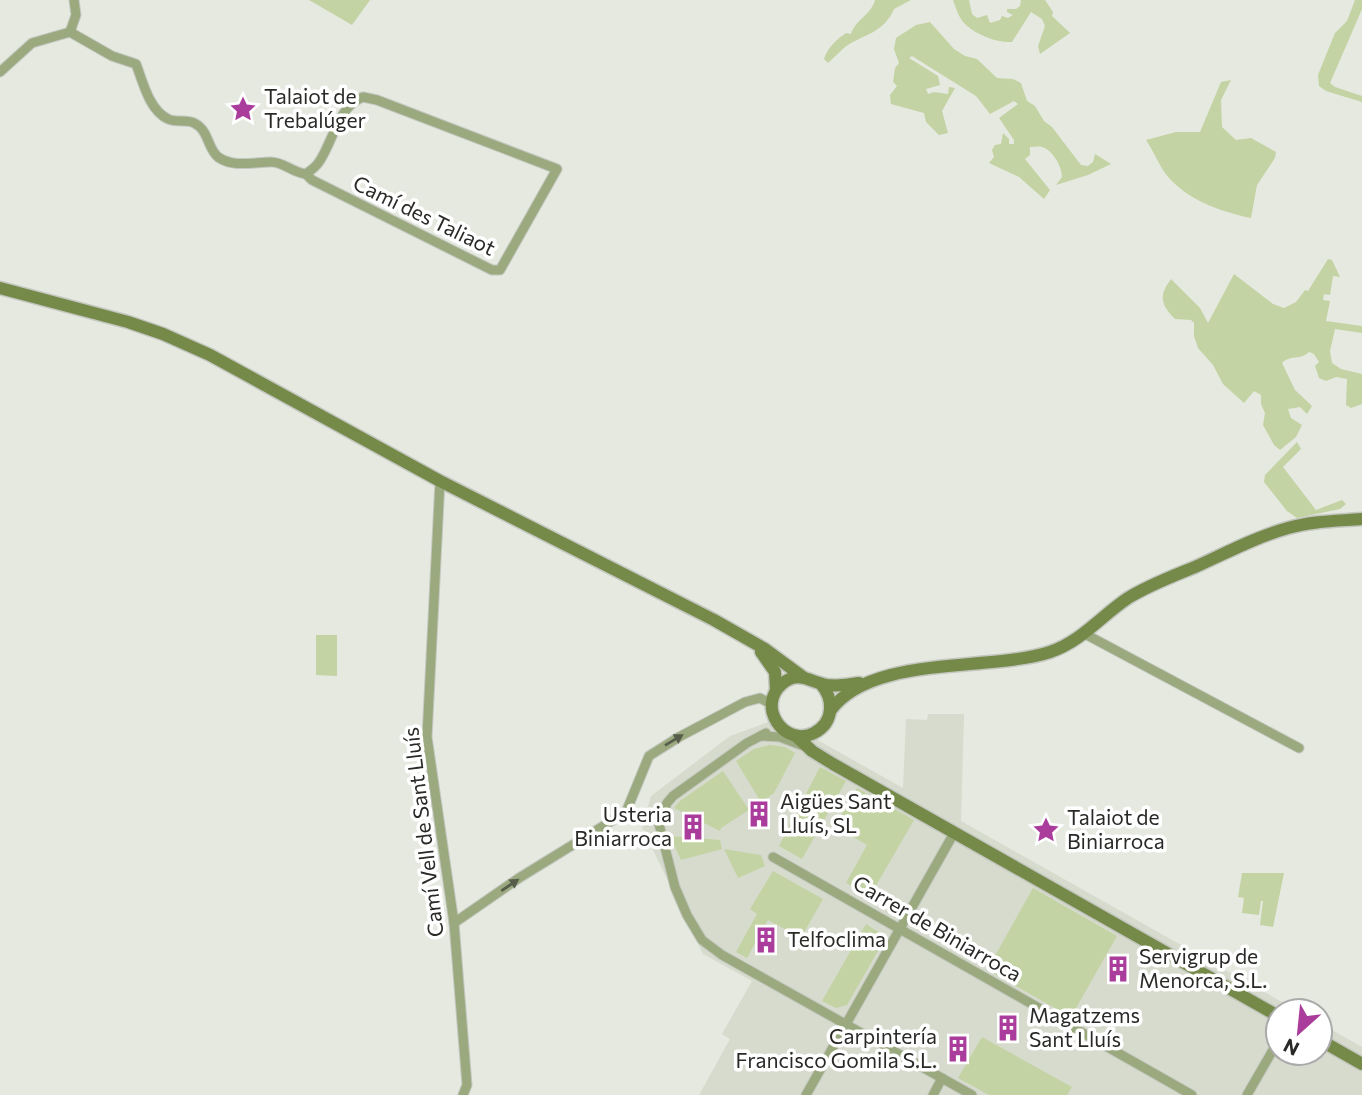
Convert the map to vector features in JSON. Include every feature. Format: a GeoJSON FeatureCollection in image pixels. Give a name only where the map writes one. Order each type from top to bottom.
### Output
{"type":"FeatureCollection","features":[{"type":"Feature","properties":{"kind":"main road"},"geometry":{"type":"LineString","coordinates":[[0,288],[128,322],[210,355],[440,481],[714,620],[754,643],[803,677],[820,683],[835,685],[870,682],[920,669],[1049,652],[1085,634],[1135,595],[1258,539],[1315,522],[1362,519]]}},
{"type":"Feature","properties":{"kind":"main road"},"geometry":{"type":"LineString","coordinates":[[754,643],[769,660],[775,672],[776,690],[771,704],[779,725],[812,751],[1264,1008]]}},
{"type":"Feature","properties":{"kind":"main road"},"geometry":{"type":"LineString","coordinates":[[776,690],[787,680],[803,677]]}},
{"type":"Feature","properties":{"kind":"main road"},"geometry":{"type":"LineString","coordinates":[[832,764],[818,741],[830,711],[844,694],[870,682]]}},
{"type":"Feature","properties":{"kind":"main road"},"geometry":{"type":"LineString","coordinates":[[820,683],[829,696],[830,711]]}},
{"type":"Feature","properties":{"kind":"main road"},"geometry":{"type":"LineString","coordinates":[[796,736],[815,733],[823,727]]}},
{"type":"Feature","properties":{"kind":"main road"},"geometry":{"type":"LineString","coordinates":[[1334,1048],[1362,1064]]}},
{"type":"Feature","properties":{"kind":"street"},"geometry":{"type":"LineString","coordinates":[[70,32],[76,15],[74,0]]}},
{"type":"Feature","properties":{"kind":"street"},"geometry":{"type":"LineString","coordinates":[[0,72],[32,43],[70,32],[112,56],[136,64],[155,108],[169,120],[194,122],[204,131],[212,152],[221,160],[237,164],[275,162],[299,174],[306,174]]}},
{"type":"Feature","properties":{"kind":"street","name":"Camí des Taliaot"},"geometry":{"type":"LineString","coordinates":[[363,97],[556,169],[502,268],[496,271],[312,180],[306,174],[318,164],[346,110],[354,100],[363,97]]}},
{"type":"Feature","properties":{"kind":"street","name":"Camí Vell de Sant Lluís"},"geometry":{"type":"LineString","coordinates":[[440,481],[427,737],[454,923],[467,1085],[463,1095]]}},
{"type":"Feature","properties":{"kind":"street"},"geometry":{"type":"LineString","coordinates":[[1085,634],[1299,748]]}},
{"type":"Feature","properties":{"kind":"street"},"geometry":{"type":"LineString","coordinates":[[454,923],[519,878],[626,812],[649,756],[745,702],[761,698],[771,704]]}},
{"type":"Feature","properties":{"kind":"street"},"geometry":{"type":"LineString","coordinates":[[779,725],[774,724],[667,803],[659,824],[675,887],[687,915],[702,940],[722,955],[972,1095]]}},
{"type":"Feature","properties":{"kind":"street"},"geometry":{"type":"LineString","coordinates":[[762,735],[780,737],[812,751]]}},
{"type":"Feature","properties":{"kind":"street"},"geometry":{"type":"LineString","coordinates":[[806,1095],[954,833]]}},
{"type":"Feature","properties":{"kind":"street","name":"Carrer de Biniarroca"},"geometry":{"type":"LineString","coordinates":[[773,857],[1192,1095]]}},
{"type":"Feature","properties":{"kind":"street"},"geometry":{"type":"LineString","coordinates":[[1247,1095],[1264,1065]]}},
{"type":"Feature","properties":{"kind":"street"},"geometry":{"type":"LineString","coordinates":[[933,1095],[942,1078]]}},
{"type":"Feature","properties":{"kind":"shaded area"},"geometry":{"type":"Polygon","coordinates":[[[928,714],[964,714],[961,821],[1273,997],[1264,997],[1264,1067],[1334,1067],[1334,1031],[1362,1047],[1362,1095],[699,1095],[730,1039],[722,1034],[752,981],[703,954],[642,827],[651,796],[730,736],[774,720],[798,729],[903,788],[906,719],[927,720],[928,714]]]}},
{"type":"Feature","properties":{"kind":"green space"},"geometry":{"type":"Polygon","coordinates":[[[309,0],[370,0],[352,25],[309,0]]]}},
{"type":"Feature","properties":{"kind":"green space"},"geometry":{"type":"Polygon","coordinates":[[[875,0],[911,0],[894,9],[885,24],[845,47],[828,63],[824,59],[830,48],[846,33],[851,34],[875,0]]]}},
{"type":"Feature","properties":{"kind":"green space"},"geometry":{"type":"Polygon","coordinates":[[[953,0],[969,0],[972,14],[977,18],[987,15],[990,23],[1000,20],[1002,16],[1008,18],[1013,15],[1007,12],[1007,9],[1016,9],[1021,0],[1045,0],[1053,12],[1052,16],[1070,33],[1040,54],[1038,46],[1045,26],[1042,19],[1031,12],[1012,42],[1000,41],[981,35],[966,25],[953,0]]]}},
{"type":"Feature","properties":{"kind":"green space"},"geometry":{"type":"Polygon","coordinates":[[[1355,0],[1362,0],[1362,9],[1330,83],[1362,96],[1362,102],[1326,91],[1319,86],[1318,75],[1335,33],[1347,21],[1355,0]]]}},
{"type":"Feature","properties":{"kind":"green space"},"geometry":{"type":"Polygon","coordinates":[[[930,22],[954,49],[977,59],[997,78],[1013,79],[1021,83],[1027,101],[1035,106],[1044,121],[1052,127],[1081,165],[1088,166],[1093,162],[1095,154],[1111,164],[1056,185],[1062,177],[1056,159],[1046,149],[1030,147],[1030,155],[1025,159],[1050,190],[1044,199],[1019,177],[989,163],[994,157],[992,150],[995,145],[1001,144],[1003,133],[1009,139],[1009,144],[1014,144],[999,118],[1018,104],[1014,101],[990,114],[976,96],[912,56],[909,58],[938,76],[940,85],[926,89],[928,94],[948,94],[949,87],[955,88],[942,111],[948,133],[939,135],[926,122],[924,113],[891,104],[890,95],[897,86],[893,82],[895,68],[899,63],[894,49],[896,38],[916,25],[930,22]]]}},
{"type":"Feature","properties":{"kind":"green space"},"geometry":{"type":"Polygon","coordinates":[[[1231,80],[1221,100],[1222,127],[1236,140],[1251,138],[1276,152],[1275,158],[1257,185],[1251,218],[1215,208],[1183,190],[1165,173],[1146,140],[1176,132],[1200,132],[1221,82],[1231,80]]]}},
{"type":"Feature","properties":{"kind":"green space"},"geometry":{"type":"Polygon","coordinates":[[[1328,259],[1332,260],[1340,277],[1333,276],[1330,295],[1324,294],[1323,300],[1330,301],[1326,321],[1362,326],[1362,333],[1335,329],[1330,351],[1332,363],[1341,369],[1362,374],[1362,404],[1351,408],[1346,405],[1347,379],[1336,377],[1326,381],[1319,378],[1315,366],[1319,362],[1314,354],[1309,352],[1285,361],[1282,363],[1295,390],[1312,406],[1307,414],[1300,407],[1288,409],[1291,418],[1302,425],[1296,437],[1280,450],[1274,445],[1263,425],[1265,413],[1261,395],[1254,391],[1244,403],[1223,384],[1213,365],[1198,348],[1194,323],[1191,320],[1175,319],[1166,309],[1164,290],[1171,279],[1200,308],[1208,323],[1234,274],[1273,304],[1284,308],[1296,302],[1305,290],[1308,291],[1328,259]]]}},
{"type":"Feature","properties":{"kind":"green space"},"geometry":{"type":"Polygon","coordinates":[[[1297,442],[1301,449],[1283,467],[1316,510],[1342,500],[1346,504],[1340,509],[1297,518],[1287,511],[1264,482],[1265,475],[1297,442]]]}},
{"type":"Feature","properties":{"kind":"green space"},"geometry":{"type":"Polygon","coordinates":[[[316,635],[337,635],[337,676],[316,675],[316,635]]]}},
{"type":"Feature","properties":{"kind":"green space"},"geometry":{"type":"Polygon","coordinates":[[[770,745],[785,747],[795,753],[774,793],[761,802],[736,761],[754,749],[770,745]]]}},
{"type":"Feature","properties":{"kind":"green space"},"geometry":{"type":"Polygon","coordinates":[[[820,767],[846,781],[802,859],[779,846],[820,767]]]}},
{"type":"Feature","properties":{"kind":"green space"},"geometry":{"type":"Polygon","coordinates":[[[723,771],[749,810],[720,831],[674,808],[680,801],[723,771]]]}},
{"type":"Feature","properties":{"kind":"green space"},"geometry":{"type":"Polygon","coordinates":[[[857,788],[914,820],[870,896],[846,883],[867,845],[835,826],[857,788]]]}},
{"type":"Feature","properties":{"kind":"green space"},"geometry":{"type":"Polygon","coordinates":[[[670,836],[720,840],[722,849],[681,860],[670,836]]]}},
{"type":"Feature","properties":{"kind":"green space"},"geometry":{"type":"Polygon","coordinates":[[[724,849],[761,855],[765,866],[738,878],[724,849]]]}},
{"type":"Feature","properties":{"kind":"green space"},"geometry":{"type":"Polygon","coordinates":[[[773,871],[823,899],[801,938],[768,920],[747,958],[736,952],[757,914],[750,909],[773,871]]]}},
{"type":"Feature","properties":{"kind":"green space"},"geometry":{"type":"Polygon","coordinates":[[[1242,873],[1284,873],[1273,927],[1260,925],[1263,901],[1259,915],[1242,913],[1244,898],[1238,897],[1242,873]]]}},
{"type":"Feature","properties":{"kind":"green space"},"geometry":{"type":"Polygon","coordinates":[[[1033,888],[1117,936],[1071,1017],[987,970],[1033,888]]]}},
{"type":"Feature","properties":{"kind":"green space"},"geometry":{"type":"Polygon","coordinates":[[[866,924],[881,934],[882,944],[847,1005],[836,1008],[822,1001],[866,924]]]}},
{"type":"Feature","properties":{"kind":"green space"},"geometry":{"type":"Polygon","coordinates":[[[982,1037],[1072,1087],[1067,1095],[989,1095],[958,1078],[982,1037]]]}},
{"type":"Feature","properties":{"kind":"place","name":"Talaiot de Trebalúger"},"geometry":{"type":"Point","coordinates":[243,109]}},
{"type":"Feature","properties":{"kind":"place","name":"Aigües Sant Lluís, SL"},"geometry":{"type":"Point","coordinates":[759,814]}},
{"type":"Feature","properties":{"kind":"place","name":"Usteria Biniarroca"},"geometry":{"type":"Point","coordinates":[693,827]}},
{"type":"Feature","properties":{"kind":"place","name":"Talaiot de Biniarroca"},"geometry":{"type":"Point","coordinates":[1046,830]}},
{"type":"Feature","properties":{"kind":"place","name":"Telfoclima"},"geometry":{"type":"Point","coordinates":[766,940]}},
{"type":"Feature","properties":{"kind":"place","name":"Servigrup de Menorca, S.L."},"geometry":{"type":"Point","coordinates":[1118,969]}},
{"type":"Feature","properties":{"kind":"place","name":"Magatzems Sant Lluís"},"geometry":{"type":"Point","coordinates":[1008,1028]}},
{"type":"Feature","properties":{"kind":"place","name":"Carpintería Francisco Gomila S.L."},"geometry":{"type":"Point","coordinates":[958,1049]}}]}
